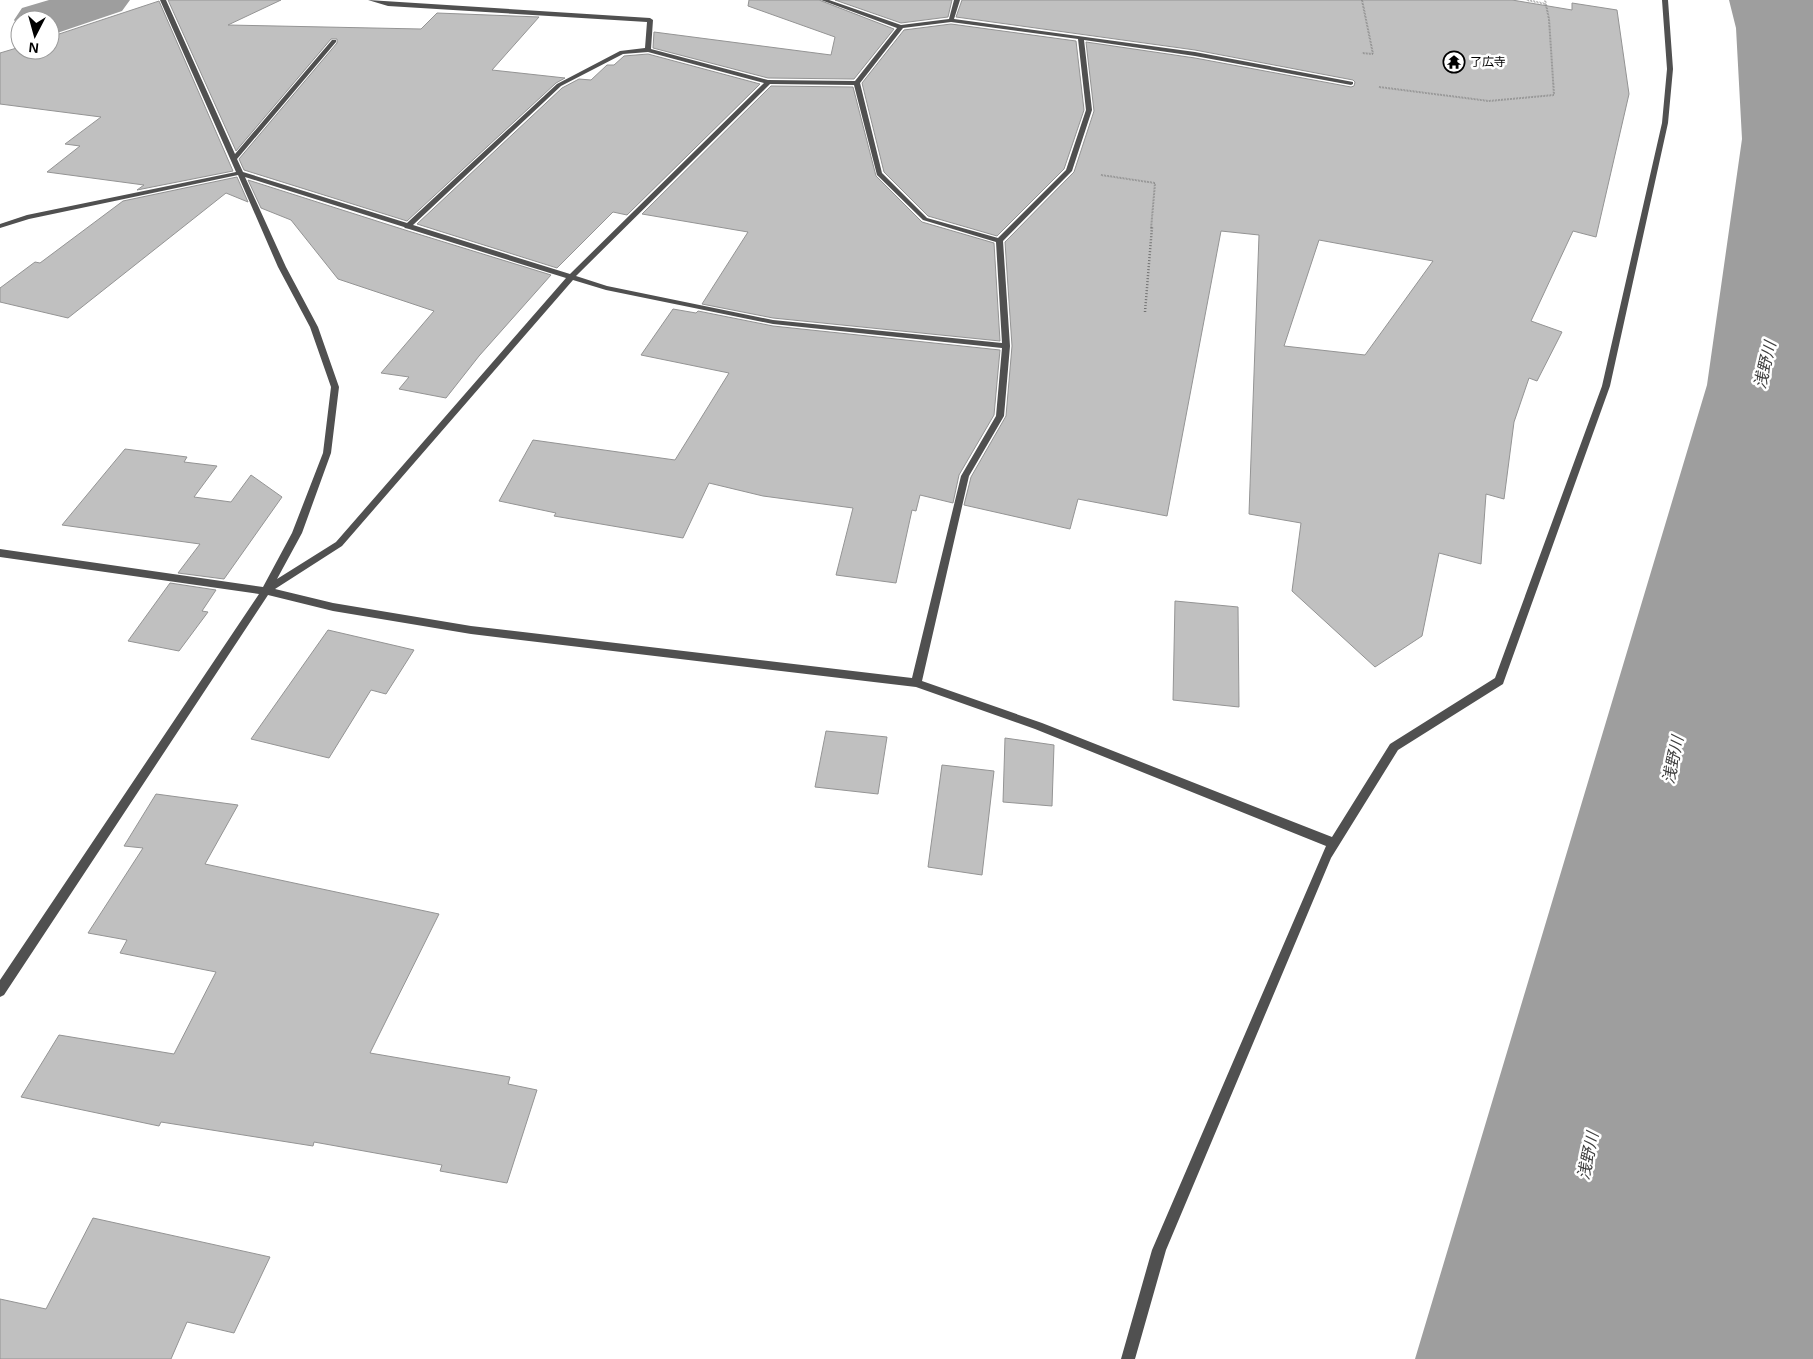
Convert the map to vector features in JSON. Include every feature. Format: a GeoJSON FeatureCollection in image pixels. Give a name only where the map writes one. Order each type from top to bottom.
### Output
{"type":"FeatureCollection","features":[{"type":"Feature","properties":{"kind":"street"},"geometry":{"type":"LineString","coordinates":[[0,991],[266,591],[297,533],[327,453],[335,387],[314,327],[282,267],[163,0]]}},
{"type":"Feature","properties":{"kind":"street"},"geometry":{"type":"LineString","coordinates":[[371,0],[388,4],[650,20],[648,50]]}},
{"type":"Feature","properties":{"kind":"street"},"geometry":{"type":"LineString","coordinates":[[824,0],[901,27],[951,20],[1195,54],[1351,83]]}},
{"type":"Feature","properties":{"kind":"street"},"geometry":{"type":"LineString","coordinates":[[951,20],[958,0]]}},
{"type":"Feature","properties":{"kind":"street"},"geometry":{"type":"LineString","coordinates":[[1128,1359],[1159,1250],[1327,855],[1394,747],[1499,681],[1606,386],[1665,123],[1670,70],[1665,0]]}},
{"type":"Feature","properties":{"kind":"street"},"geometry":{"type":"LineString","coordinates":[[857,83],[901,27]]}},
{"type":"Feature","properties":{"kind":"street"},"geometry":{"type":"LineString","coordinates":[[916,683],[966,476],[1000,416],[1006,346],[999,241],[1068,171],[1089,110],[1081,37]]}},
{"type":"Feature","properties":{"kind":"street"},"geometry":{"type":"LineString","coordinates":[[234,159],[334,41]]}},
{"type":"Feature","properties":{"kind":"street"},"geometry":{"type":"LineString","coordinates":[[407,227],[559,86],[622,52],[648,50],[768,82],[857,83]]}},
{"type":"Feature","properties":{"kind":"street"},"geometry":{"type":"LineString","coordinates":[[266,591],[339,544],[572,276],[768,82]]}},
{"type":"Feature","properties":{"kind":"street"},"geometry":{"type":"LineString","coordinates":[[857,83],[879,174],[925,218],[999,241]]}},
{"type":"Feature","properties":{"kind":"street"},"geometry":{"type":"LineString","coordinates":[[0,226],[27,217],[240,173],[606,288],[773,322],[1006,346]]}},
{"type":"Feature","properties":{"kind":"street"},"geometry":{"type":"LineString","coordinates":[[0,553],[266,591],[333,606],[471,630],[916,683],[1038,726],[1335,844]]}},
{"type":"Feature","properties":{"kind":"path"},"geometry":{"type":"LineString","coordinates":[[1362,0],[1373,54],[1344,52],[1339,72],[1351,83],[1488,101],[1554,95],[1549,19],[1545,0]]}},
{"type":"Feature","properties":{"kind":"path"},"geometry":{"type":"LineString","coordinates":[[1527,0],[1546,4]]}},
{"type":"Feature","properties":{"kind":"path"},"geometry":{"type":"LineString","coordinates":[[1068,171],[1155,183],[1145,312]]}},
{"type":"Feature","properties":{"kind":"water","name":"浅野川"},"geometry":{"type":"Polygon","coordinates":[[[1729,0],[1813,0],[1813,1359],[1415,1359],[1707,385],[1742,139],[1736,28],[1729,0]]]}},
{"type":"Feature","properties":{"kind":"building"},"geometry":{"type":"Polygon","coordinates":[[[168,0],[281,0],[228,25],[421,29],[437,13],[539,17],[492,70],[565,78],[556,83],[407,221],[244,170],[239,159],[337,43],[337,39],[331,39],[236,151],[168,0]]]}},
{"type":"Feature","properties":{"kind":"building"},"geometry":{"type":"Polygon","coordinates":[[[749,0],[819,0],[894,29],[854,79],[768,78],[653,48],[654,32],[831,55],[835,37],[748,6],[749,0]]]}},
{"type":"Feature","properties":{"kind":"building"},"geometry":{"type":"Polygon","coordinates":[[[835,0],[952,0],[948,17],[901,23],[835,0]]]}},
{"type":"Feature","properties":{"kind":"building"},"geometry":{"type":"Polygon","coordinates":[[[962,0],[1512,0],[1572,10],[1572,3],[1617,10],[1629,94],[1596,237],[1573,231],[1531,321],[1562,332],[1537,381],[1529,378],[1514,422],[1504,499],[1486,494],[1481,564],[1439,553],[1422,636],[1375,667],[1292,591],[1301,523],[1249,514],[1259,235],[1221,231],[1167,516],[1078,499],[1070,529],[964,505],[971,477],[1006,416],[1012,346],[1005,242],[1074,172],[1094,111],[1086,42],[1195,58],[1351,87],[1354,86],[1355,82],[1353,80],[1195,50],[956,17],[962,0]],[[1319,240],[1284,346],[1365,355],[1433,261],[1319,240]]]}},
{"type":"Feature","properties":{"kind":"building"},"geometry":{"type":"Polygon","coordinates":[[[159,1],[233,171],[137,190],[144,185],[47,172],[80,146],[65,144],[101,117],[0,104],[0,53],[10,50],[10,60],[60,60],[60,34],[159,1]]]}},
{"type":"Feature","properties":{"kind":"building"},"geometry":{"type":"Polygon","coordinates":[[[951,24],[1076,41],[1084,110],[1064,169],[997,236],[928,216],[884,172],[862,83],[904,30],[951,24]]]}},
{"type":"Feature","properties":{"kind":"building"},"geometry":{"type":"Polygon","coordinates":[[[648,54],[760,84],[627,215],[613,212],[557,268],[417,224],[562,88],[579,79],[591,80],[607,65],[614,65],[624,56],[648,54]]]}},
{"type":"Feature","properties":{"kind":"building"},"geometry":{"type":"Polygon","coordinates":[[[771,86],[853,87],[876,176],[922,222],[994,243],[1000,341],[773,318],[702,304],[748,232],[642,214],[771,86]]]}},
{"type":"Feature","properties":{"kind":"building"},"geometry":{"type":"Polygon","coordinates":[[[237,177],[248,202],[226,193],[68,318],[0,302],[0,288],[35,262],[40,263],[123,201],[237,177]]]}},
{"type":"Feature","properties":{"kind":"building"},"geometry":{"type":"Polygon","coordinates":[[[248,180],[551,275],[479,356],[446,398],[399,389],[409,377],[381,373],[434,311],[338,279],[291,220],[261,208],[248,180]]]}},
{"type":"Feature","properties":{"kind":"building"},"geometry":{"type":"Polygon","coordinates":[[[673,309],[696,313],[698,311],[773,326],[1000,350],[994,415],[959,475],[953,503],[920,495],[916,511],[912,510],[896,583],[836,575],[853,508],[763,496],[709,483],[683,538],[554,516],[556,513],[499,501],[533,440],[675,460],[729,373],[641,355],[673,309]]]}},
{"type":"Feature","properties":{"kind":"building"},"geometry":{"type":"Polygon","coordinates":[[[125,449],[187,457],[184,462],[217,466],[194,497],[231,502],[251,475],[282,497],[224,579],[178,573],[200,544],[62,525],[125,449]]]}},
{"type":"Feature","properties":{"kind":"building"},"geometry":{"type":"Polygon","coordinates":[[[170,583],[216,590],[202,611],[208,612],[179,651],[128,641],[170,583]]]}},
{"type":"Feature","properties":{"kind":"building"},"geometry":{"type":"Polygon","coordinates":[[[1175,601],[1238,607],[1239,707],[1173,700],[1175,601]]]}},
{"type":"Feature","properties":{"kind":"building"},"geometry":{"type":"Polygon","coordinates":[[[328,630],[414,650],[386,694],[371,690],[329,758],[251,739],[328,630]]]}},
{"type":"Feature","properties":{"kind":"building"},"geometry":{"type":"Polygon","coordinates":[[[826,731],[887,737],[878,794],[815,787],[826,731]]]}},
{"type":"Feature","properties":{"kind":"building"},"geometry":{"type":"Polygon","coordinates":[[[1005,738],[1054,745],[1052,806],[1003,802],[1005,738]]]}},
{"type":"Feature","properties":{"kind":"building"},"geometry":{"type":"Polygon","coordinates":[[[942,765],[994,771],[982,875],[928,867],[942,765]]]}},
{"type":"Feature","properties":{"kind":"building"},"geometry":{"type":"Polygon","coordinates":[[[156,794],[238,805],[205,864],[439,914],[370,1053],[510,1077],[508,1084],[537,1090],[507,1183],[440,1171],[442,1165],[314,1142],[313,1146],[161,1122],[159,1126],[21,1097],[59,1035],[174,1054],[216,972],[120,953],[127,940],[88,933],[143,848],[124,846],[156,794]]]}},
{"type":"Feature","properties":{"kind":"building"},"geometry":{"type":"Polygon","coordinates":[[[93,1218],[270,1257],[234,1333],[187,1322],[171,1359],[0,1359],[0,1299],[46,1309],[93,1218]]]}},
{"type":"Feature","properties":{"kind":"waterway"},"geometry":{"type":"LineString","coordinates":[[60,14],[103,0]]}},
{"type":"Feature","properties":{"kind":"place","name":"了広寺"},"geometry":{"type":"Point","coordinates":[1454,62]}}]}
